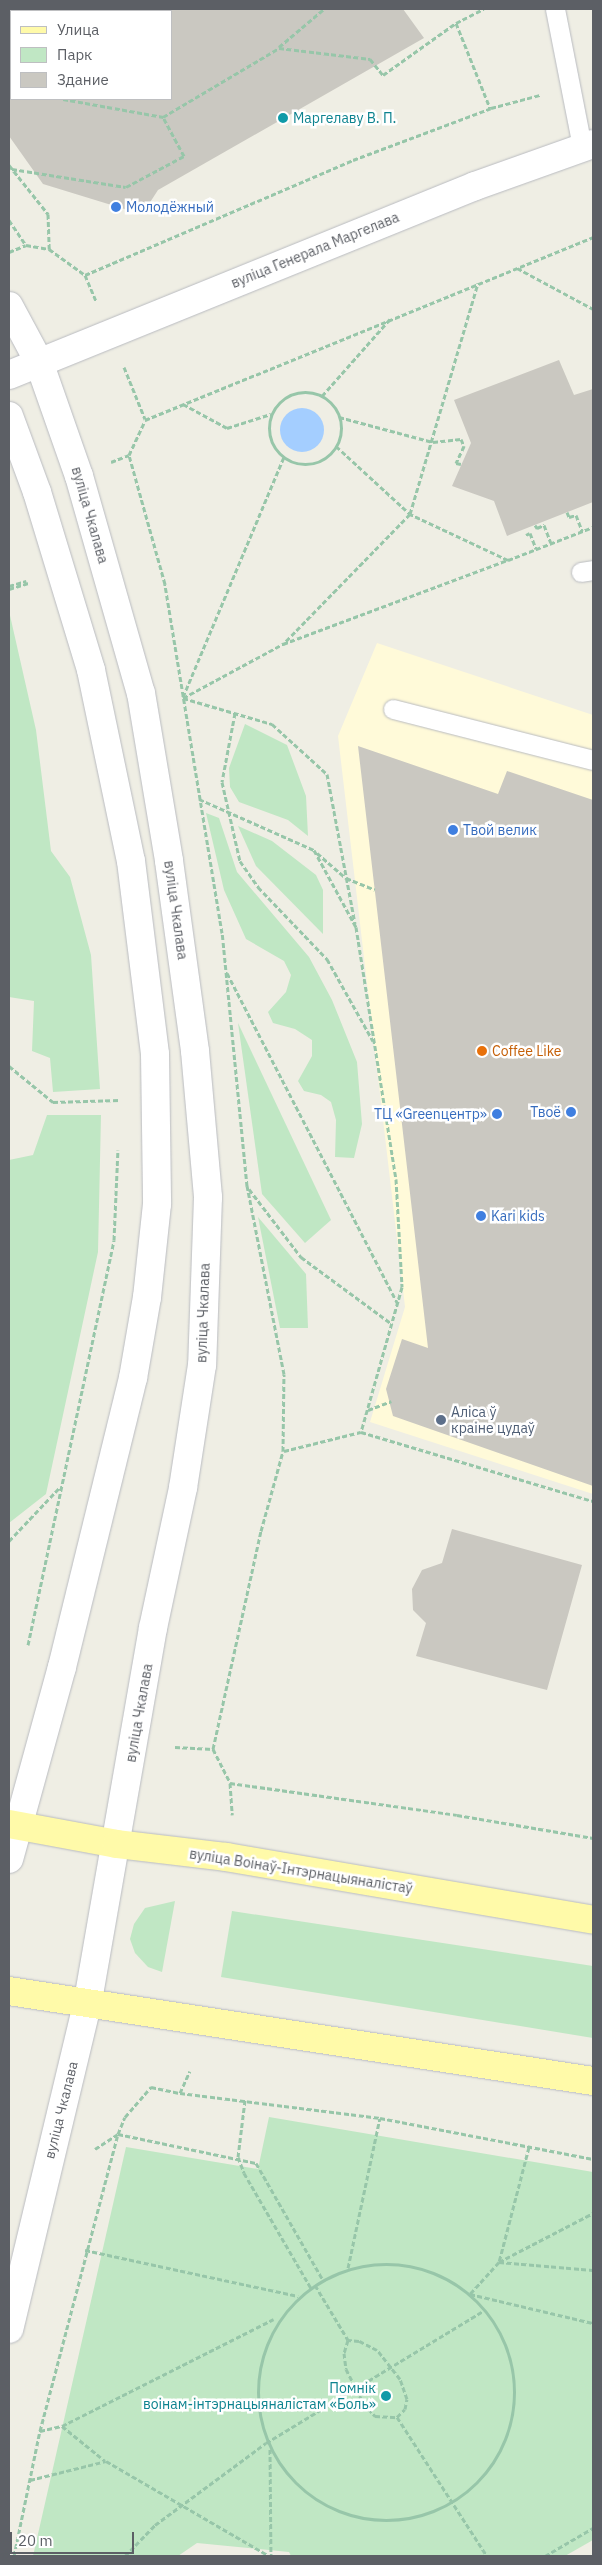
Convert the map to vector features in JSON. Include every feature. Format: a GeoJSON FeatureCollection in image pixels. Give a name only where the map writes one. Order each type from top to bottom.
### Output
{"type":"FeatureCollection","features":[{"type":"Feature","properties":{"kind":"main road","name":"вуліца Генерала Маргелава"},"geometry":{"type":"LineString","coordinates":[[9,375],[475,186],[587,145]]}},
{"type":"Feature","properties":{"kind":"main road","name":"вуліца Чкалава"},"geometry":{"type":"LineString","coordinates":[[9,306],[39,362],[79,476],[141,693],[169,861],[194,1042],[208,1197],[202,1365],[183,1488],[153,1628],[117,1844],[87,2005],[9,2329]]}},
{"type":"Feature","properties":{"kind":"main road"},"geometry":{"type":"LineString","coordinates":[[9,416],[37,492],[91,670],[131,861],[155,1054],[157,1204],[147,1297],[133,1378],[62,1667],[13,1825],[9,1858]]}},
{"type":"Feature","properties":{"kind":"main road","name":"вуліца Воінаў-Інтэрнацыяналістаў"},"geometry":{"type":"LineString","coordinates":[[13,1825],[117,1844],[226,1857],[593,1920]]}},
{"type":"Feature","properties":{"kind":"main road"},"geometry":{"type":"LineString","coordinates":[[9,1991],[87,2005],[593,2081]]}},
{"type":"Feature","properties":{"kind":"lane"},"geometry":{"type":"LineString","coordinates":[[556,9],[587,145]]}},
{"type":"Feature","properties":{"kind":"lane"},"geometry":{"type":"LineString","coordinates":[[393,709],[593,760]]}},
{"type":"Feature","properties":{"kind":"path"},"geometry":{"type":"LineString","coordinates":[[69,100],[163,117],[279,48],[324,9]]}},
{"type":"Feature","properties":{"kind":"path"},"geometry":{"type":"LineString","coordinates":[[279,48],[370,59],[383,75],[456,23],[484,9]]}},
{"type":"Feature","properties":{"kind":"path"},"geometry":{"type":"LineString","coordinates":[[456,23],[491,108]]}},
{"type":"Feature","properties":{"kind":"path"},"geometry":{"type":"LineString","coordinates":[[85,275],[353,160],[491,108],[548,93]]}},
{"type":"Feature","properties":{"kind":"path"},"geometry":{"type":"LineString","coordinates":[[10,167],[126,187],[184,156],[163,117]]}},
{"type":"Feature","properties":{"kind":"path"},"geometry":{"type":"LineString","coordinates":[[10,167],[48,214],[49,249]]}},
{"type":"Feature","properties":{"kind":"path"},"geometry":{"type":"LineString","coordinates":[[9,220],[26,245]]}},
{"type":"Feature","properties":{"kind":"path"},"geometry":{"type":"LineString","coordinates":[[124,366],[145,420],[478,282],[593,237]]}},
{"type":"Feature","properties":{"kind":"path"},"geometry":{"type":"LineString","coordinates":[[9,252],[26,245],[49,249],[85,275],[97,304]]}},
{"type":"Feature","properties":{"kind":"path"},"geometry":{"type":"LineString","coordinates":[[517,267],[593,309]]}},
{"type":"Feature","properties":{"kind":"path"},"geometry":{"type":"LineString","coordinates":[[282,644],[410,514],[433,442],[478,282]]}},
{"type":"Feature","properties":{"kind":"path"},"geometry":{"type":"LineString","coordinates":[[322,396],[392,318]]}},
{"type":"Feature","properties":{"kind":"path"},"geometry":{"type":"LineString","coordinates":[[183,404],[226,428],[272,414],[288,396],[299,393],[322,396],[331,403],[339,418],[340,435],[336,446],[319,462],[307,464],[284,457],[270,438],[272,414]]}},
{"type":"Feature","properties":{"kind":"path"},"geometry":{"type":"LineString","coordinates":[[339,418],[433,442],[461,440],[464,446],[456,463],[461,464]]}},
{"type":"Feature","properties":{"kind":"path"},"geometry":{"type":"LineString","coordinates":[[336,446],[410,514],[508,560]]}},
{"type":"Feature","properties":{"kind":"path"},"geometry":{"type":"LineString","coordinates":[[183,698],[284,457]]}},
{"type":"Feature","properties":{"kind":"path"},"geometry":{"type":"LineString","coordinates":[[567,512],[569,517],[576,514],[582,531]]}},
{"type":"Feature","properties":{"kind":"path"},"geometry":{"type":"LineString","coordinates":[[536,525],[537,528],[544,525],[551,543]]}},
{"type":"Feature","properties":{"kind":"path"},"geometry":{"type":"LineString","coordinates":[[183,698],[282,644],[593,527]]}},
{"type":"Feature","properties":{"kind":"path"},"geometry":{"type":"LineString","coordinates":[[526,535],[530,533],[536,549]]}},
{"type":"Feature","properties":{"kind":"path"},"geometry":{"type":"LineString","coordinates":[[9,588],[31,579],[35,591]]}},
{"type":"Feature","properties":{"kind":"path"},"geometry":{"type":"LineString","coordinates":[[183,698],[272,724],[327,774],[356,927],[396,1179],[402,1287],[361,1432]]}},
{"type":"Feature","properties":{"kind":"path"},"geometry":{"type":"LineString","coordinates":[[235,713],[222,782],[227,812],[240,861],[258,887],[327,959],[374,1044]]}},
{"type":"Feature","properties":{"kind":"path"},"geometry":{"type":"LineString","coordinates":[[198,799],[314,850],[346,878],[375,890]]}},
{"type":"Feature","properties":{"kind":"path"},"geometry":{"type":"LineString","coordinates":[[314,850],[356,927]]}},
{"type":"Feature","properties":{"kind":"path"},"geometry":{"type":"LineString","coordinates":[[226,970],[397,1304]]}},
{"type":"Feature","properties":{"kind":"path"},"geometry":{"type":"LineString","coordinates":[[9,1066],[53,1102],[120,1100]]}},
{"type":"Feature","properties":{"kind":"path"},"geometry":{"type":"LineString","coordinates":[[120,1090],[120,1109]]}},
{"type":"Feature","properties":{"kind":"path"},"geometry":{"type":"LineString","coordinates":[[26,1652],[61,1486],[100,1320],[114,1240],[118,1146]]}},
{"type":"Feature","properties":{"kind":"path"},"geometry":{"type":"LineString","coordinates":[[247,1186],[301,1257],[392,1324]]}},
{"type":"Feature","properties":{"kind":"path"},"geometry":{"type":"LineString","coordinates":[[368,1410],[391,1401]]}},
{"type":"Feature","properties":{"kind":"path"},"geometry":{"type":"LineString","coordinates":[[283,1451],[361,1432],[593,1501]]}},
{"type":"Feature","properties":{"kind":"path"},"geometry":{"type":"LineString","coordinates":[[9,1541],[61,1486]]}},
{"type":"Feature","properties":{"kind":"path"},"geometry":{"type":"LineString","coordinates":[[174,1747],[213,1749],[230,1783],[232,1815]]}},
{"type":"Feature","properties":{"kind":"path"},"geometry":{"type":"LineString","coordinates":[[230,1783],[458,1815],[593,1838]]}},
{"type":"Feature","properties":{"kind":"path"},"geometry":{"type":"LineString","coordinates":[[180,2093],[190,2071]]}},
{"type":"Feature","properties":{"kind":"path"},"geometry":{"type":"LineString","coordinates":[[14,2556],[40,2431],[118,2134],[125,2117],[151,2087],[180,2093],[380,2118],[593,2159]]}},
{"type":"Feature","properties":{"kind":"path"},"geometry":{"type":"LineString","coordinates":[[245,2100],[238,2158],[244,2173],[311,2288]]}},
{"type":"Feature","properties":{"kind":"path"},"geometry":{"type":"LineString","coordinates":[[348,2268],[380,2118]]}},
{"type":"Feature","properties":{"kind":"path"},"geometry":{"type":"LineString","coordinates":[[94,2149],[118,2134],[256,2163],[324,2280]]}},
{"type":"Feature","properties":{"kind":"path"},"geometry":{"type":"LineString","coordinates":[[499,2262],[529,2146]]}},
{"type":"Feature","properties":{"kind":"path"},"geometry":{"type":"LineString","coordinates":[[470,2294],[499,2262],[593,2213]]}},
{"type":"Feature","properties":{"kind":"path"},"geometry":{"type":"LineString","coordinates":[[86,2250],[298,2296]]}},
{"type":"Feature","properties":{"kind":"path"},"geometry":{"type":"LineString","coordinates":[[499,2262],[593,2270]]}},
{"type":"Feature","properties":{"kind":"path"},"geometry":{"type":"LineString","coordinates":[[40,2431],[62,2426],[274,2319],[298,2296],[348,2268],[391,2263],[435,2272],[470,2294],[485,2310],[509,2353],[515,2394],[510,2429],[494,2463],[452,2502],[427,2515],[396,2522],[342,2514],[303,2492],[266,2443],[256,2389],[274,2319]]}},
{"type":"Feature","properties":{"kind":"path"},"geometry":{"type":"LineString","coordinates":[[315,2285],[348,2340],[344,2361],[354,2388],[375,2416],[397,2417],[406,2409],[407,2399],[404,2387],[391,2365],[368,2345],[348,2340]]}},
{"type":"Feature","properties":{"kind":"path"},"geometry":{"type":"LineString","coordinates":[[470,2294],[593,2323]]}},
{"type":"Feature","properties":{"kind":"path"},"geometry":{"type":"LineString","coordinates":[[125,2556],[155,2525],[266,2443],[391,2365],[485,2310]]}},
{"type":"Feature","properties":{"kind":"path"},"geometry":{"type":"LineString","coordinates":[[397,2417],[487,2556]]}},
{"type":"Feature","properties":{"kind":"path"},"geometry":{"type":"LineString","coordinates":[[62,2426],[106,2461],[180,2506],[270,2556],[270,2448]]}},
{"type":"Feature","properties":{"kind":"path"},"geometry":{"type":"LineString","coordinates":[[30,2480],[106,2461]]}},
{"type":"Feature","properties":{"kind":"path"},"geometry":{"type":"LineString","coordinates":[[545,2556],[593,2528]]}},
{"type":"Feature","properties":{"kind":"shaded area","name":"ТЦ «Greenцентр»"},"geometry":{"type":"Polygon","coordinates":[[[377,643],[593,715],[593,1494],[370,1422],[405,1307],[338,736],[377,643]]]}},
{"type":"Feature","properties":{"kind":"green space"},"geometry":{"type":"Polygon","coordinates":[[[9,611],[36,730],[51,851],[70,877],[91,955],[100,1089],[53,1092],[50,1058],[32,1051],[34,1001],[9,997],[9,611]]]}},
{"type":"Feature","properties":{"kind":"green space"},"geometry":{"type":"Polygon","coordinates":[[[245,724],[287,745],[306,796],[308,836],[288,820],[239,802],[230,787],[229,768],[245,724]]]}},
{"type":"Feature","properties":{"kind":"green space"},"geometry":{"type":"Polygon","coordinates":[[[206,813],[219,818],[237,872],[309,957],[332,1000],[357,1062],[362,1124],[354,1158],[335,1157],[336,1120],[331,1102],[321,1095],[304,1091],[298,1081],[312,1056],[312,1040],[295,1029],[273,1023],[268,1012],[286,992],[291,975],[284,961],[246,939],[224,890],[206,813]]]}},
{"type":"Feature","properties":{"kind":"green space"},"geometry":{"type":"Polygon","coordinates":[[[238,826],[272,841],[316,875],[323,890],[323,934],[256,866],[238,826]]]}},
{"type":"Feature","properties":{"kind":"green space"},"geometry":{"type":"Polygon","coordinates":[[[238,1023],[331,1220],[305,1243],[262,1194],[238,1023]]]}},
{"type":"Feature","properties":{"kind":"green space"},"geometry":{"type":"Polygon","coordinates":[[[47,1115],[101,1115],[98,1252],[46,1494],[9,1523],[9,1160],[33,1155],[47,1115]]]}},
{"type":"Feature","properties":{"kind":"green space"},"geometry":{"type":"Polygon","coordinates":[[[258,1217],[306,1274],[308,1328],[280,1328],[258,1217]]]}},
{"type":"Feature","properties":{"kind":"green space"},"geometry":{"type":"Polygon","coordinates":[[[175,1901],[162,1972],[148,1967],[135,1953],[130,1939],[134,1924],[145,1908],[175,1901]]]}},
{"type":"Feature","properties":{"kind":"green space"},"geometry":{"type":"Polygon","coordinates":[[[232,1911],[593,1966],[593,2038],[221,1977],[232,1911]]]}},
{"type":"Feature","properties":{"kind":"green space"},"geometry":{"type":"Polygon","coordinates":[[[269,2117],[593,2172],[593,2540],[565,2556],[291,2556],[289,2552],[197,2543],[178,2556],[33,2556],[126,2147],[258,2169],[269,2117]]]}},
{"type":"Feature","properties":{"kind":"water"},"geometry":{"type":"Polygon","coordinates":[[[302,408],[314,412],[320,418],[324,430],[320,442],[314,448],[302,452],[290,448],[284,442],[280,430],[284,418],[290,412],[302,408]]]}},
{"type":"Feature","properties":{"kind":"building"},"geometry":{"type":"Polygon","coordinates":[[[403,9],[424,38],[158,190],[147,207],[131,211],[43,184],[9,136],[9,99],[172,100],[171,10],[403,9]]]}},
{"type":"Feature","properties":{"kind":"building"},"geometry":{"type":"Polygon","coordinates":[[[559,360],[574,395],[593,389],[593,502],[507,536],[494,501],[452,486],[471,443],[454,400],[559,360]]]}},
{"type":"Feature","properties":{"kind":"building","name":"ТЦ «Greenцентр»"},"geometry":{"type":"Polygon","coordinates":[[[358,746],[498,794],[507,771],[593,800],[593,1486],[393,1416],[386,1389],[402,1339],[428,1348],[358,746]]]}},
{"type":"Feature","properties":{"kind":"building"},"geometry":{"type":"Polygon","coordinates":[[[452,1529],[582,1565],[547,1690],[416,1656],[426,1623],[413,1610],[412,1589],[422,1570],[442,1563],[452,1529]]]}},
{"type":"Feature","properties":{"kind":"place","name":"Маргелаву В. П."},"geometry":{"type":"Point","coordinates":[283,118]}},
{"type":"Feature","properties":{"kind":"place","name":"Молодёжный"},"geometry":{"type":"Point","coordinates":[116,207]}},
{"type":"Feature","properties":{"kind":"place","name":"Твой велик"},"geometry":{"type":"Point","coordinates":[453,830]}},
{"type":"Feature","properties":{"kind":"place","name":"Coffee Like"},"geometry":{"type":"Point","coordinates":[482,1051]}},
{"type":"Feature","properties":{"kind":"place","name":"Твоё"},"geometry":{"type":"Point","coordinates":[571,1112]}},
{"type":"Feature","properties":{"kind":"place","name":"ТЦ «Greenцентр»"},"geometry":{"type":"Point","coordinates":[497,1114]}},
{"type":"Feature","properties":{"kind":"place","name":"Kari kids"},"geometry":{"type":"Point","coordinates":[481,1216]}},
{"type":"Feature","properties":{"kind":"place","name":"Аліса ў краіне цудаў"},"geometry":{"type":"Point","coordinates":[441,1420]}},
{"type":"Feature","properties":{"kind":"place","name":"Помнік воінам-інтэрнацыяналістам «Боль»"},"geometry":{"type":"Point","coordinates":[386,2396]}}]}
